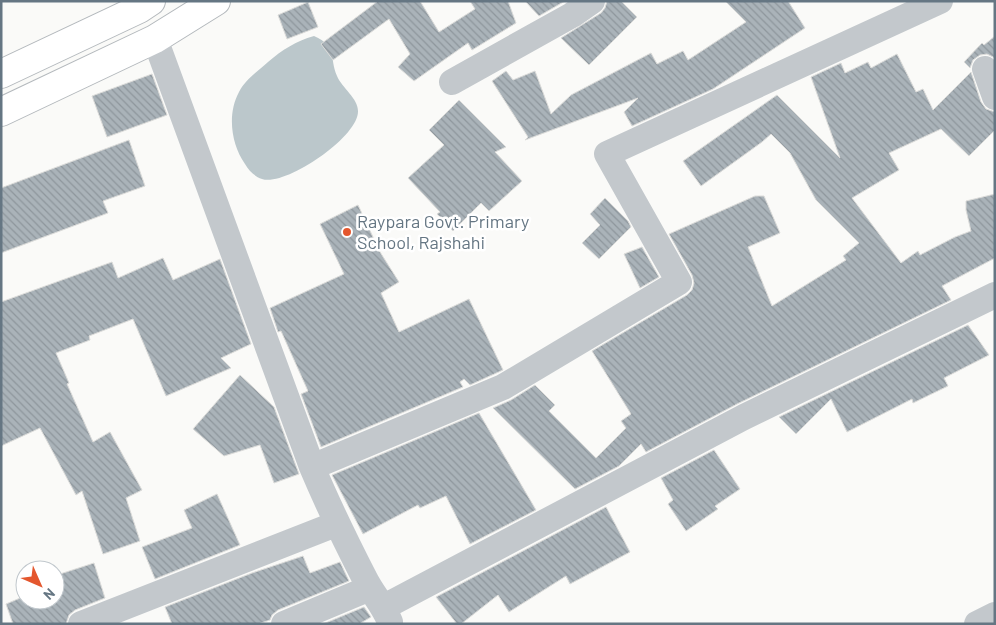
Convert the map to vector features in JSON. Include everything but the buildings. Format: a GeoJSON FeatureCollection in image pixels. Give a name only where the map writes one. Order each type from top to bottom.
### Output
{"type":"FeatureCollection","features":[{"type":"Feature","properties":{"kind":"highway"},"geometry":{"type":"LineString","coordinates":[[1,74],[139,9],[151,1]]}},
{"type":"Feature","properties":{"kind":"highway"},"geometry":{"type":"LineString","coordinates":[[1,112],[155,39],[216,1]]}},
{"type":"Feature","properties":{"kind":"street"},"geometry":{"type":"LineString","coordinates":[[452,82],[592,1]]}},
{"type":"Feature","properties":{"kind":"street"},"geometry":{"type":"LineString","coordinates":[[312,467],[503,387],[679,282],[607,154],[940,1]]}},
{"type":"Feature","properties":{"kind":"street"},"geometry":{"type":"LineString","coordinates":[[155,39],[312,467],[336,524],[381,606]]}},
{"type":"Feature","properties":{"kind":"street"},"geometry":{"type":"LineString","coordinates":[[985,69],[995,97]]}},
{"type":"Feature","properties":{"kind":"street"},"geometry":{"type":"LineString","coordinates":[[284,624],[381,606],[744,417],[995,295]]}},
{"type":"Feature","properties":{"kind":"street"},"geometry":{"type":"LineString","coordinates":[[81,624],[336,524]]}},
{"type":"Feature","properties":{"kind":"street"},"geometry":{"type":"LineString","coordinates":[[977,624],[995,614]]}},
{"type":"Feature","properties":{"kind":"shaded area"},"geometry":{"type":"Polygon","coordinates":[[[314,36],[322,40],[330,48],[337,76],[353,97],[357,106],[358,111],[355,122],[347,134],[334,146],[303,168],[273,179],[262,179],[248,169],[236,147],[232,129],[235,101],[239,92],[252,76],[273,58],[295,43],[314,36]]]}},
{"type":"Feature","properties":{"kind":"place","name":"Raypara Govt. Primary School, Rajshahi"},"geometry":{"type":"Point","coordinates":[347,232]}}]}
